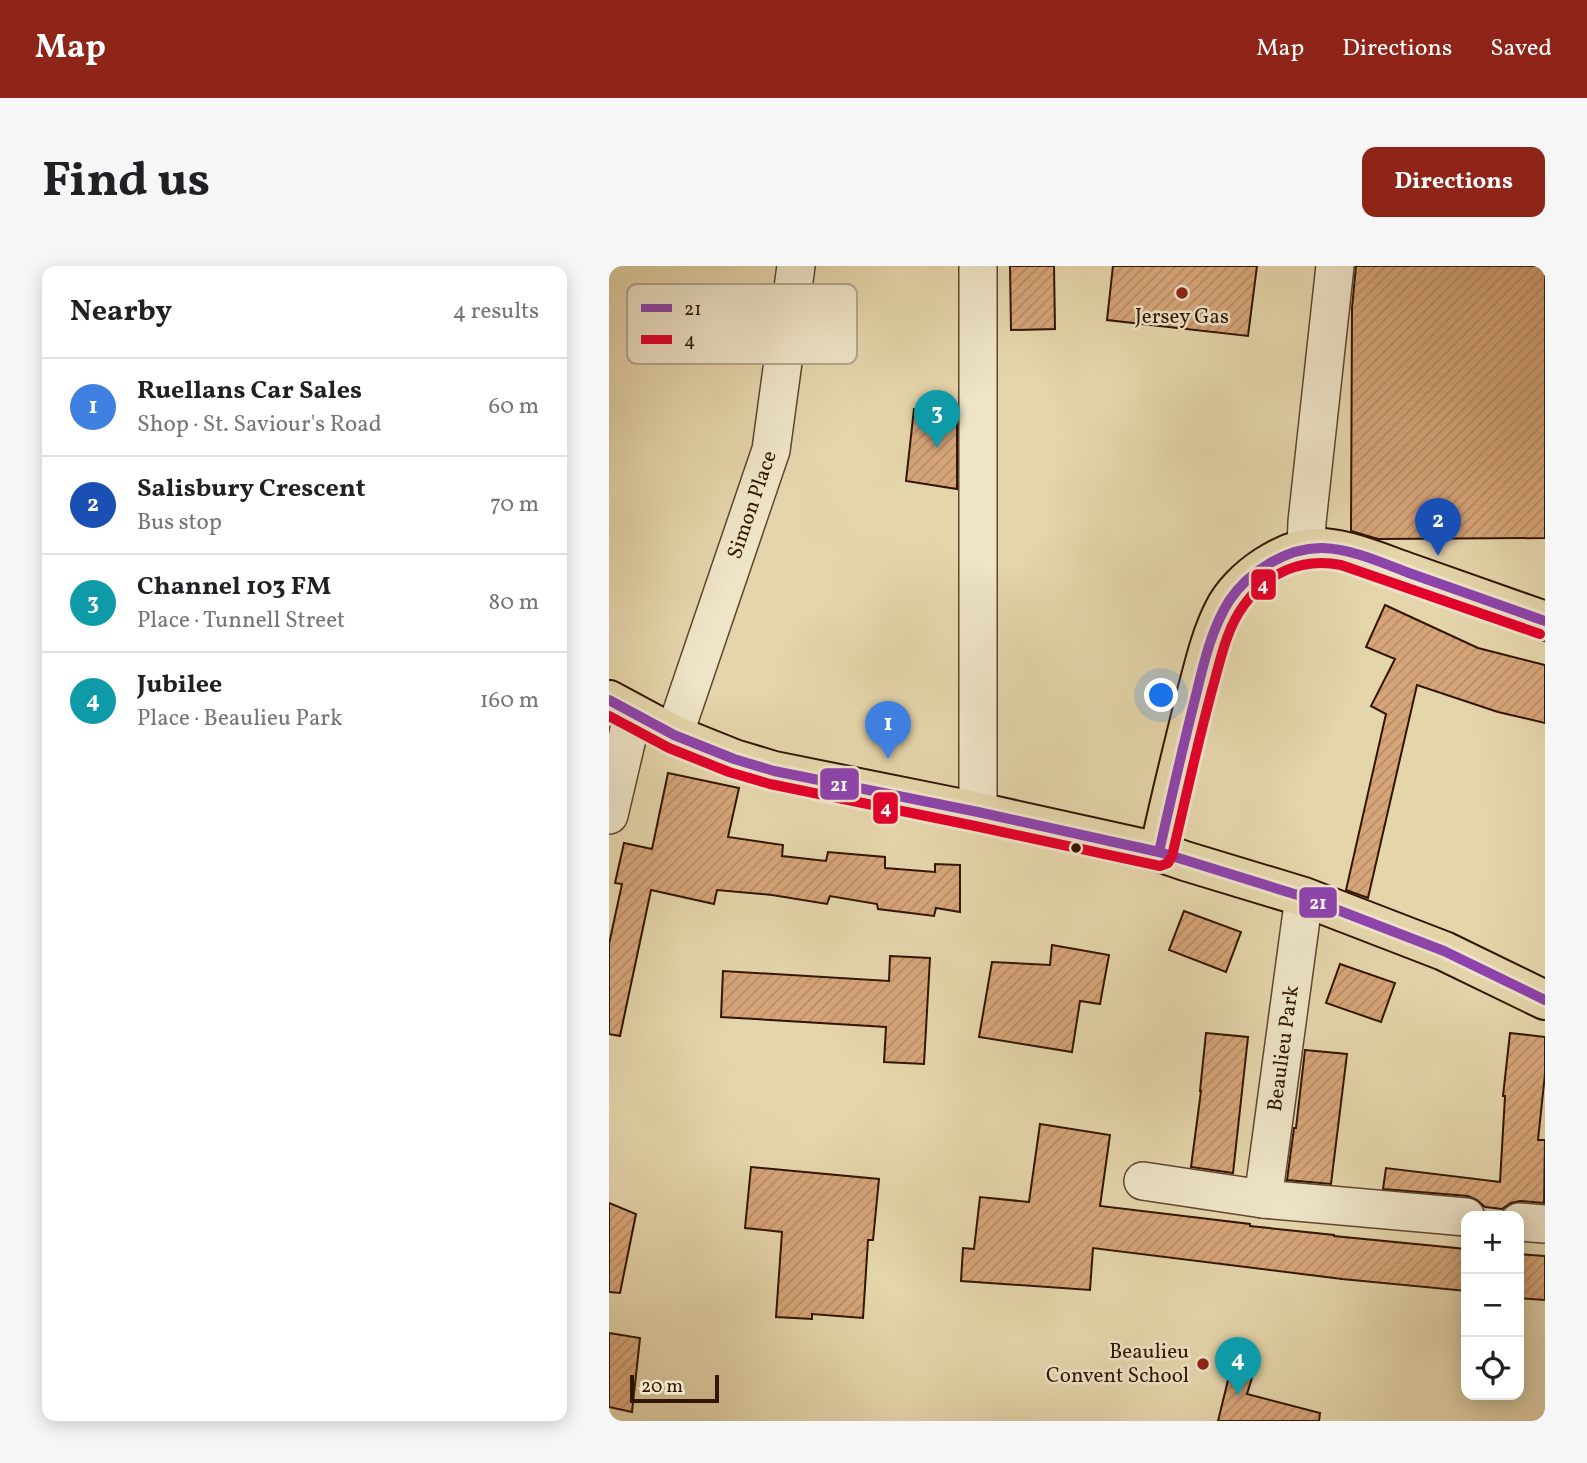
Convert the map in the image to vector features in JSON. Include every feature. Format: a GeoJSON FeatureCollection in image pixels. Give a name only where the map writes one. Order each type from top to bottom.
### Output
{"type":"FeatureCollection","features":[{"type":"Feature","properties":{"kind":"main road"},"geometry":{"type":"LineString","coordinates":[[1159,852],[1179,761],[1209,650],[1225,608],[1255,573],[1290,553],[1306,549],[1331,549],[1374,561],[1545,621]]}},
{"type":"Feature","properties":{"kind":"main road"},"geometry":{"type":"LineString","coordinates":[[621,706],[674,735],[734,759],[774,771],[978,811],[1159,852],[1304,897],[1444,951],[1545,1000]]}},
{"type":"Feature","properties":{"kind":"street","name":"Simon Place"},"geometry":{"type":"LineString","coordinates":[[794,284],[796,266]]}},
{"type":"Feature","properties":{"kind":"street"},"geometry":{"type":"LineString","coordinates":[[978,266],[978,811]]}},
{"type":"Feature","properties":{"kind":"street"},"geometry":{"type":"LineString","coordinates":[[1306,549],[1335,266]]}},
{"type":"Feature","properties":{"kind":"street","name":"Simon Place"},"geometry":{"type":"LineString","coordinates":[[674,735],[771,450],[783,364]]}},
{"type":"Feature","properties":{"kind":"street"},"geometry":{"type":"LineString","coordinates":[[609,815],[621,706]]}},
{"type":"Feature","properties":{"kind":"street","name":"Beaulieu Park"},"geometry":{"type":"LineString","coordinates":[[1263,1199],[1304,897]]}},
{"type":"Feature","properties":{"kind":"street"},"geometry":{"type":"LineString","coordinates":[[1143,1181],[1263,1199],[1461,1217]]}},
{"type":"Feature","properties":{"kind":"street"},"geometry":{"type":"LineString","coordinates":[[1524,1222],[1545,1224]]}},
{"type":"Feature","properties":{"kind":"building"},"geometry":{"type":"Polygon","coordinates":[[[1010,266],[1054,266],[1055,329],[1011,330],[1010,266]]]}},
{"type":"Feature","properties":{"kind":"building","name":"Jersey Gas"},"geometry":{"type":"Polygon","coordinates":[[[1113,266],[1257,266],[1248,336],[1107,320],[1113,266]]]}},
{"type":"Feature","properties":{"kind":"building"},"geometry":{"type":"Polygon","coordinates":[[[1356,266],[1545,266],[1545,538],[1378,539],[1351,531],[1352,308],[1356,266]]]}},
{"type":"Feature","properties":{"kind":"building"},"geometry":{"type":"Polygon","coordinates":[[[914,409],[957,415],[957,489],[906,481],[914,409]]]}},
{"type":"Feature","properties":{"kind":"building"},"geometry":{"type":"Polygon","coordinates":[[[1385,605],[1478,648],[1545,665],[1545,723],[1498,712],[1417,685],[1368,898],[1346,890],[1386,714],[1371,706],[1395,659],[1366,647],[1385,605]]]}},
{"type":"Feature","properties":{"kind":"building"},"geometry":{"type":"Polygon","coordinates":[[[668,773],[739,788],[728,837],[783,845],[782,856],[826,861],[828,852],[885,857],[885,868],[935,872],[935,864],[960,865],[960,912],[936,908],[934,916],[878,909],[877,904],[830,896],[827,904],[717,890],[714,904],[651,890],[620,1036],[609,1034],[609,944],[622,884],[615,883],[624,843],[652,849],[668,773]]]}},
{"type":"Feature","properties":{"kind":"building"},"geometry":{"type":"Polygon","coordinates":[[[1184,911],[1241,932],[1226,972],[1169,950],[1184,911]]]}},
{"type":"Feature","properties":{"kind":"building"},"geometry":{"type":"Polygon","coordinates":[[[1052,945],[1109,955],[1100,1004],[1080,1001],[1072,1052],[979,1037],[992,962],[1050,965],[1052,945]]]}},
{"type":"Feature","properties":{"kind":"building"},"geometry":{"type":"Polygon","coordinates":[[[890,956],[930,958],[924,1064],[884,1062],[886,1027],[721,1017],[723,971],[889,981],[890,956]]]}},
{"type":"Feature","properties":{"kind":"building"},"geometry":{"type":"Polygon","coordinates":[[[1340,964],[1395,983],[1381,1022],[1326,1003],[1340,964]]]}},
{"type":"Feature","properties":{"kind":"building"},"geometry":{"type":"Polygon","coordinates":[[[1206,1033],[1248,1037],[1233,1173],[1191,1167],[1206,1033]]]}},
{"type":"Feature","properties":{"kind":"building"},"geometry":{"type":"Polygon","coordinates":[[[1510,1033],[1545,1037],[1545,1074],[1538,1140],[1545,1140],[1544,1203],[1520,1201],[1502,1209],[1485,1207],[1468,1196],[1383,1189],[1386,1168],[1500,1182],[1503,1096],[1510,1033]]]}},
{"type":"Feature","properties":{"kind":"building"},"geometry":{"type":"Polygon","coordinates":[[[1305,1050],[1347,1054],[1331,1184],[1287,1180],[1305,1050]]]}},
{"type":"Feature","properties":{"kind":"building"},"geometry":{"type":"Polygon","coordinates":[[[1040,1124],[1110,1135],[1100,1206],[1334,1236],[1461,1249],[1461,1291],[1342,1279],[1093,1248],[1090,1290],[961,1281],[963,1248],[974,1249],[980,1197],[1029,1202],[1040,1124]]]}},
{"type":"Feature","properties":{"kind":"building"},"geometry":{"type":"Polygon","coordinates":[[[751,1167],[879,1179],[873,1240],[868,1240],[863,1318],[812,1314],[812,1319],[776,1317],[782,1232],[745,1228],[751,1167]]]}},
{"type":"Feature","properties":{"kind":"building"},"geometry":{"type":"Polygon","coordinates":[[[609,1203],[636,1214],[620,1293],[609,1292],[609,1203]]]}},
{"type":"Feature","properties":{"kind":"building"},"geometry":{"type":"Polygon","coordinates":[[[1524,1254],[1545,1256],[1545,1300],[1524,1298],[1524,1254]]]}},
{"type":"Feature","properties":{"kind":"building"},"geometry":{"type":"Polygon","coordinates":[[[609,1333],[640,1338],[632,1412],[609,1407],[609,1333]]]}},
{"type":"Feature","properties":{"kind":"building"},"geometry":{"type":"Polygon","coordinates":[[[1231,1368],[1255,1368],[1247,1394],[1320,1413],[1319,1421],[1218,1421],[1231,1368]]]}},
{"type":"Feature","properties":{"kind":"transit line","name":"21"},"geometry":{"type":"LineString","coordinates":[[1159,852],[1200,680],[1216,626],[1237,590],[1270,563],[1309,549],[1345,551],[1545,621]]}},
{"type":"Feature","properties":{"kind":"transit line","name":"4"},"geometry":{"type":"LineString","coordinates":[[609,716],[669,748],[729,772],[770,784],[1160,866],[1168,863],[1172,856],[1228,635],[1244,605],[1263,584],[1275,576],[1313,563],[1341,565],[1540,634]]}},
{"type":"Feature","properties":{"kind":"transit line","name":"21"},"geometry":{"type":"LineString","coordinates":[[609,700],[674,735],[734,759],[774,771],[1159,852],[1304,897],[1444,951],[1545,1000]]}},
{"type":"Feature","properties":{"kind":"place","name":"Jersey Gas"},"geometry":{"type":"Point","coordinates":[1182,293]}},
{"type":"Feature","properties":{"kind":"place","name":"Channel 103 FM"},"geometry":{"type":"Point","coordinates":[937,448]}},
{"type":"Feature","properties":{"kind":"place","name":"Salisbury Crescent"},"geometry":{"type":"Point","coordinates":[1438,556]}},
{"type":"Feature","properties":{"kind":"place","name":"Ruellans Car Sales"},"geometry":{"type":"Point","coordinates":[888,759]}},
{"type":"Feature","properties":{"kind":"place","name":"Beaulieu Convent School"},"geometry":{"type":"Point","coordinates":[1203,1364]}},
{"type":"Feature","properties":{"kind":"place","name":"Jubilee"},"geometry":{"type":"Point","coordinates":[1238,1395]}}]}
